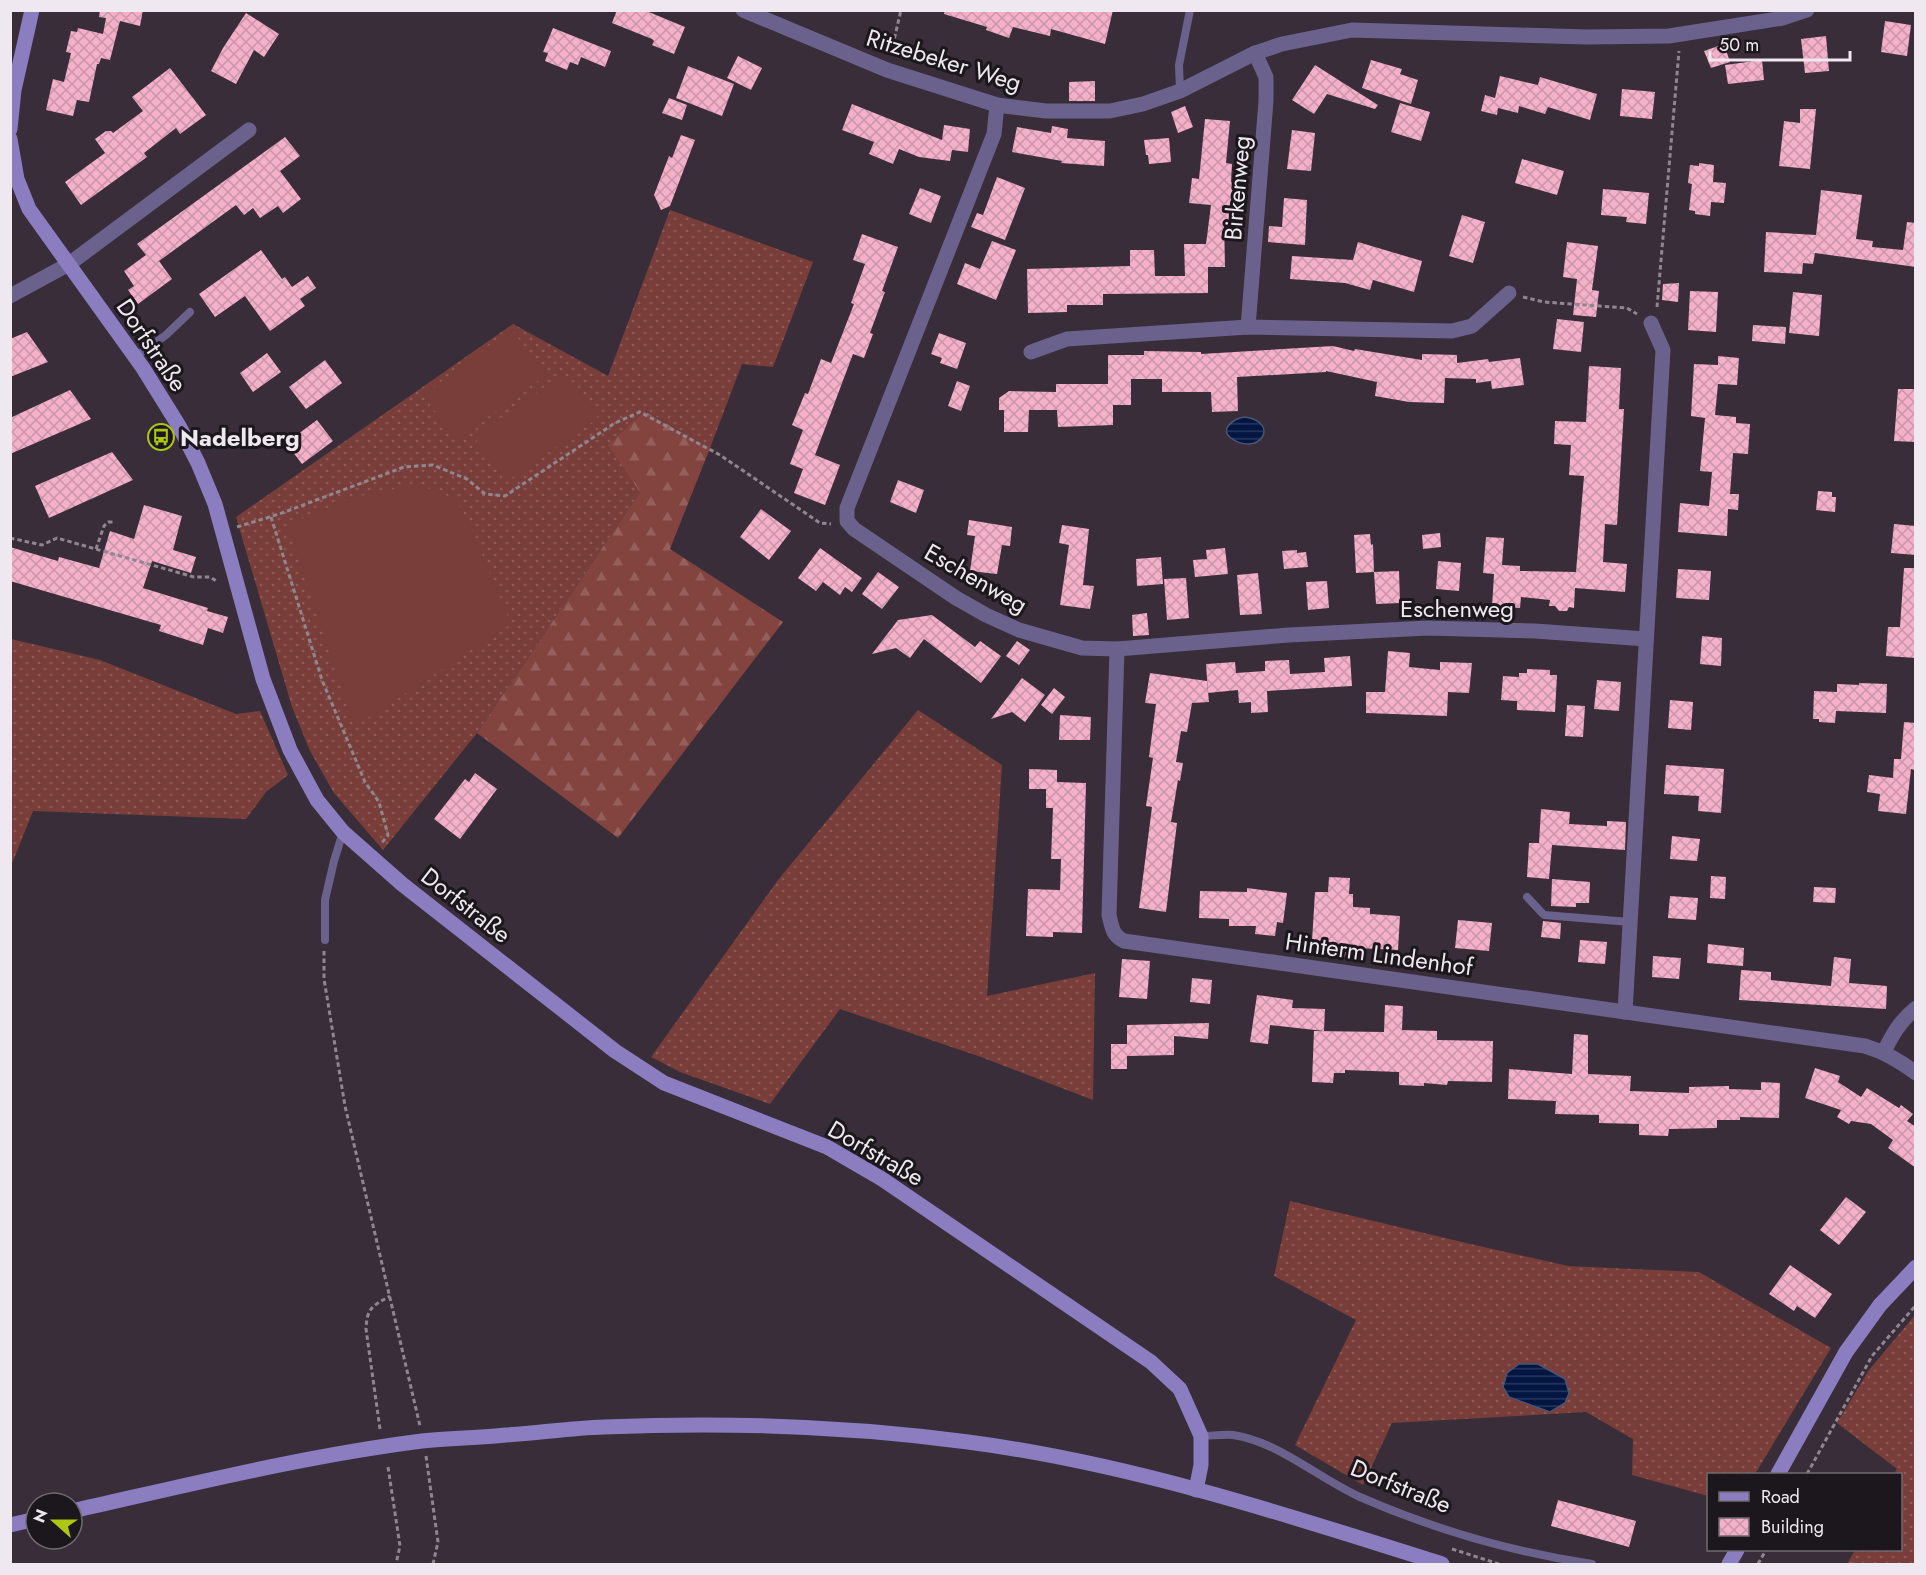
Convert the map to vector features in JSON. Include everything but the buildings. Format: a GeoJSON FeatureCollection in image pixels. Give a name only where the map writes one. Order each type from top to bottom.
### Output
{"type":"FeatureCollection","features":[{"type":"Feature","properties":{"kind":"street"},"geometry":{"type":"LineString","coordinates":[[10,129],[14,90],[32,10]]}},
{"type":"Feature","properties":{"kind":"street","name":"Ritzebeker Weg"},"geometry":{"type":"LineString","coordinates":[[744,10],[887,70],[997,105],[1046,111],[1110,111],[1143,104],[1180,91],[1255,53],[1312,36],[1352,30],[1587,37],[1681,34],[1783,18],[1807,10]]}},
{"type":"Feature","properties":{"kind":"street","name":"Birkenweg"},"geometry":{"type":"LineString","coordinates":[[1248,327],[1266,102],[1266,77],[1255,53]]}},
{"type":"Feature","properties":{"kind":"street"},"geometry":{"type":"LineString","coordinates":[[847,521],[847,508],[994,134],[997,105]]}},
{"type":"Feature","properties":{"kind":"street"},"geometry":{"type":"LineString","coordinates":[[10,296],[69,264],[249,130]]}},
{"type":"Feature","properties":{"kind":"street","name":"Dorfstraße"},"geometry":{"type":"LineString","coordinates":[[10,139],[17,179],[29,209],[135,357],[179,426],[198,463],[215,504],[263,679],[290,750],[317,800],[343,832],[402,884],[606,1044],[655,1077],[684,1091],[827,1147],[882,1179],[1151,1362],[1180,1389],[1201,1436],[1201,1465],[1196,1490]]}},
{"type":"Feature","properties":{"kind":"street"},"geometry":{"type":"LineString","coordinates":[[1031,352],[1067,339],[1248,327],[1452,331],[1472,326],[1509,293]]}},
{"type":"Feature","properties":{"kind":"street"},"geometry":{"type":"LineString","coordinates":[[1625,1012],[1663,350],[1651,323]]}},
{"type":"Feature","properties":{"kind":"street","name":"Eschenweg"},"geometry":{"type":"LineString","coordinates":[[847,521],[854,529],[938,586],[986,615],[1019,630],[1083,648],[1117,649],[1289,635],[1428,628],[1535,631],[1646,639]]}},
{"type":"Feature","properties":{"kind":"street","name":"Hinterm Lindenhof"},"geometry":{"type":"LineString","coordinates":[[1117,649],[1109,915],[1116,937],[1124,941],[1865,1046],[1884,1052],[1916,1074]]}},
{"type":"Feature","properties":{"kind":"street"},"geometry":{"type":"LineString","coordinates":[[1884,1052],[1894,1031],[1916,1008]]}},
{"type":"Feature","properties":{"kind":"street"},"geometry":{"type":"LineString","coordinates":[[1779,1473],[1846,1352],[1880,1305],[1916,1267]]}},
{"type":"Feature","properties":{"kind":"street"},"geometry":{"type":"LineString","coordinates":[[84,1508],[279,1464],[424,1441],[600,1427],[707,1425],[828,1429],[968,1442],[1082,1462],[1196,1490],[1302,1520],[1442,1564]]}},
{"type":"Feature","properties":{"kind":"lane"},"geometry":{"type":"LineString","coordinates":[[1180,91],[1179,65],[1190,10]]}},
{"type":"Feature","properties":{"kind":"lane"},"geometry":{"type":"LineString","coordinates":[[135,357],[166,335],[190,312]]}},
{"type":"Feature","properties":{"kind":"lane"},"geometry":{"type":"LineString","coordinates":[[325,940],[325,900],[343,832]]}},
{"type":"Feature","properties":{"kind":"lane"},"geometry":{"type":"LineString","coordinates":[[1527,897],[1544,915],[1630,922]]}},
{"type":"Feature","properties":{"kind":"lane","name":"Dorfstraße"},"geometry":{"type":"LineString","coordinates":[[1201,1436],[1232,1435],[1262,1443],[1358,1496],[1429,1525],[1548,1557],[1592,1564]]}},
{"type":"Feature","properties":{"kind":"path"},"geometry":{"type":"LineString","coordinates":[[887,70],[901,10]]}},
{"type":"Feature","properties":{"kind":"path"},"geometry":{"type":"LineString","coordinates":[[1509,293],[1544,302],[1627,308],[1651,323],[1658,305],[1681,34]]}},
{"type":"Feature","properties":{"kind":"path"},"geometry":{"type":"LineString","coordinates":[[222,532],[271,517],[404,467],[433,465],[467,479],[485,494],[506,496],[615,423],[640,412],[720,455],[820,523],[832,525],[847,521]]}},
{"type":"Feature","properties":{"kind":"path"},"geometry":{"type":"LineString","coordinates":[[271,517],[322,680],[365,782],[379,802],[388,835],[370,855]]}},
{"type":"Feature","properties":{"kind":"path"},"geometry":{"type":"LineString","coordinates":[[96,549],[104,526],[108,522],[114,522]]}},
{"type":"Feature","properties":{"kind":"path"},"geometry":{"type":"LineString","coordinates":[[10,538],[42,545],[57,538],[194,577],[210,577],[239,593]]}},
{"type":"Feature","properties":{"kind":"path"},"geometry":{"type":"LineString","coordinates":[[325,940],[324,979],[345,1106],[424,1441],[438,1542],[433,1564]]}},
{"type":"Feature","properties":{"kind":"path"},"geometry":{"type":"LineString","coordinates":[[380,1429],[366,1329],[366,1314],[373,1306],[390,1296]]}},
{"type":"Feature","properties":{"kind":"path"},"geometry":{"type":"LineString","coordinates":[[1808,1473],[1872,1356],[1916,1305]]}},
{"type":"Feature","properties":{"kind":"path"},"geometry":{"type":"LineString","coordinates":[[388,1467],[400,1546],[396,1564]]}},
{"type":"Feature","properties":{"kind":"path"},"geometry":{"type":"LineString","coordinates":[[1445,1547],[1499,1564]]}},
{"type":"Feature","properties":{"kind":"shaded area"},"geometry":{"type":"Polygon","coordinates":[[[670,210],[813,262],[773,367],[742,364],[710,448],[646,411],[640,492],[477,733],[383,850],[334,793],[310,751],[292,707],[236,517],[513,324],[608,376],[670,210]]]}},
{"type":"Feature","properties":{"kind":"shaded area"},"geometry":{"type":"Polygon","coordinates":[[[511,329],[546,375],[456,440],[423,395],[511,329]]]}},
{"type":"Feature","properties":{"kind":"shaded area"},"geometry":{"type":"Polygon","coordinates":[[[564,373],[598,418],[506,482],[474,437],[564,373]]]}},
{"type":"Feature","properties":{"kind":"shaded area"},"geometry":{"type":"Polygon","coordinates":[[[404,487],[437,489],[458,503],[471,528],[511,624],[354,727],[288,525],[350,498],[404,487]]]}},
{"type":"Feature","properties":{"kind":"shaded area"},"geometry":{"type":"Polygon","coordinates":[[[11,639],[100,660],[236,714],[260,711],[288,775],[266,792],[246,819],[33,811],[11,866],[11,639]]]}},
{"type":"Feature","properties":{"kind":"shaded area"},"geometry":{"type":"Polygon","coordinates":[[[918,710],[1002,765],[987,996],[1095,973],[1093,1100],[981,1057],[840,1009],[770,1104],[680,1072],[651,1057],[778,880],[918,710]]]}},
{"type":"Feature","properties":{"kind":"shaded area"},"geometry":{"type":"Polygon","coordinates":[[[1290,1201],[1568,1266],[1699,1272],[1831,1348],[1756,1473],[1707,1473],[1707,1496],[1632,1475],[1633,1439],[1586,1412],[1392,1423],[1363,1485],[1295,1445],[1356,1320],[1274,1276],[1290,1201]]]}},
{"type":"Feature","properties":{"kind":"shaded area"},"geometry":{"type":"Polygon","coordinates":[[[1915,1315],[1915,1564],[1847,1564],[1854,1551],[1902,1551],[1902,1473],[1895,1473],[1897,1469],[1837,1423],[1869,1370],[1915,1315]]]}},
{"type":"Feature","properties":{"kind":"green space"},"geometry":{"type":"Polygon","coordinates":[[[645,411],[710,448],[670,549],[783,622],[618,838],[477,733],[640,492],[608,445],[645,411]]]}},
{"type":"Feature","properties":{"kind":"water"},"geometry":{"type":"Polygon","coordinates":[[[1245,417],[1256,420],[1262,426],[1264,432],[1257,442],[1241,443],[1231,438],[1226,431],[1230,424],[1245,417]]]}},
{"type":"Feature","properties":{"kind":"water"},"geometry":{"type":"Polygon","coordinates":[[[1519,1364],[1538,1364],[1565,1379],[1569,1393],[1565,1403],[1550,1412],[1509,1397],[1503,1387],[1507,1373],[1519,1364]]]}},
{"type":"Feature","properties":{"kind":"place","name":"Nadelberg"},"geometry":{"type":"Point","coordinates":[161,437]}}]}
